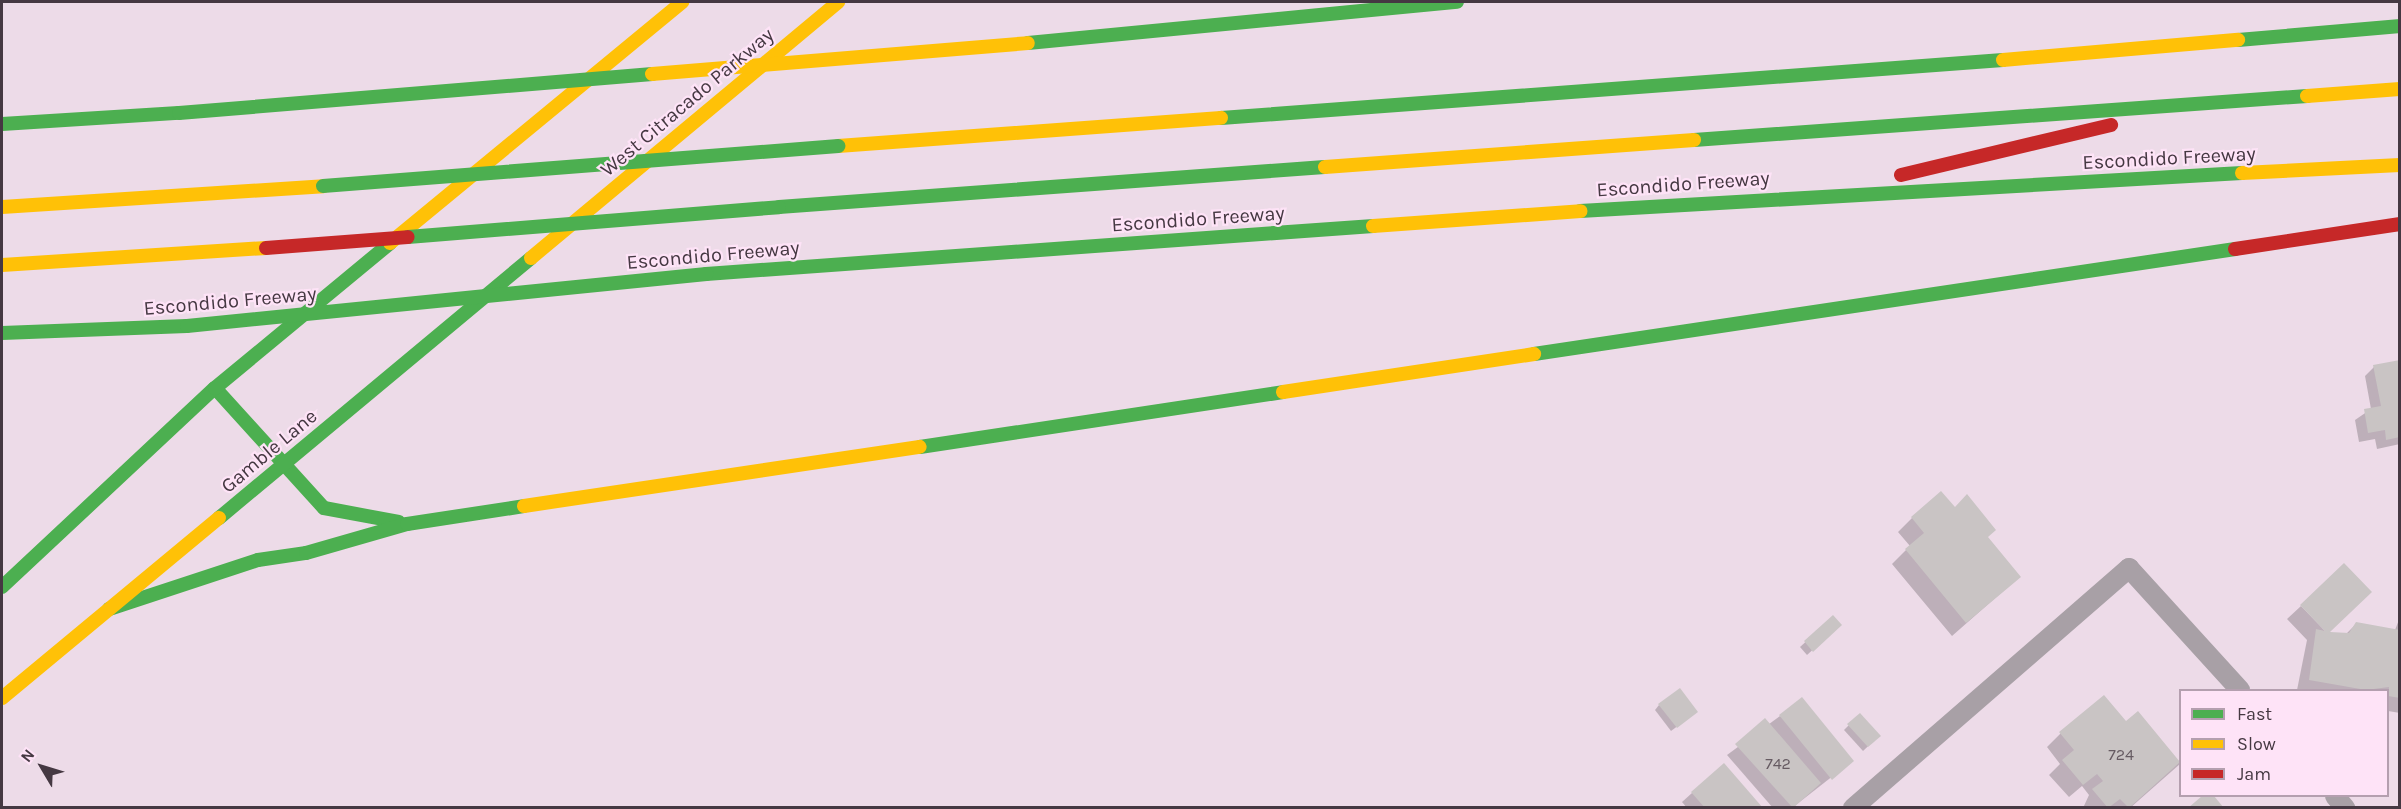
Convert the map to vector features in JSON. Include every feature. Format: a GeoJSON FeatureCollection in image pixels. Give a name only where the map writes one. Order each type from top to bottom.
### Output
{"type":"FeatureCollection","features":[{"type":"Feature","properties":{"kind":"main road"},"geometry":{"type":"LineString","coordinates":[[2,587],[215,388],[489,157],[682,2]]}},
{"type":"Feature","properties":{"kind":"main road","name":"West Citracado Parkway"},"geometry":{"type":"LineString","coordinates":[[561,233],[838,2]]}},
{"type":"Feature","properties":{"kind":"main road"},"geometry":{"type":"LineString","coordinates":[[2,124],[179,113],[1028,43],[1457,2]]}},
{"type":"Feature","properties":{"kind":"main road"},"geometry":{"type":"LineString","coordinates":[[2,207],[323,186],[1960,64],[2400,26]]}},
{"type":"Feature","properties":{"kind":"main road"},"geometry":{"type":"LineString","coordinates":[[2,265],[266,248],[779,207],[2400,89]]}},
{"type":"Feature","properties":{"kind":"main road"},"geometry":{"type":"LineString","coordinates":[[1824,193],[2205,102]]}},
{"type":"Feature","properties":{"kind":"main road","name":"Escondido Freeway"},"geometry":{"type":"LineString","coordinates":[[2,333],[188,326],[706,274],[1824,193],[2400,165]]}},
{"type":"Feature","properties":{"kind":"main road"},"geometry":{"type":"LineString","coordinates":[[109,609],[258,560],[306,553],[407,524],[2400,224]]}},
{"type":"Feature","properties":{"kind":"main road","name":"Gamble Lane"},"geometry":{"type":"LineString","coordinates":[[2,698],[561,233]]}},
{"type":"Feature","properties":{"kind":"main road"},"geometry":{"type":"LineString","coordinates":[[215,388],[324,508],[407,524]]}},
{"type":"Feature","properties":{"kind":"lane"},"geometry":{"type":"LineString","coordinates":[[1853,807],[2129,568],[2239,689]]}},
{"type":"Feature","properties":{"kind":"building"},"geometry":{"type":"Polygon","coordinates":[[[2400,360],[2400,437],[2386,440],[2385,430],[2368,433],[2364,409],[2381,406],[2373,365],[2400,360]]]}},
{"type":"Feature","properties":{"kind":"building"},"geometry":{"type":"Polygon","coordinates":[[[1941,491],[1955,507],[1967,494],[1996,530],[1988,537],[2021,577],[1966,623],[1905,549],[1924,533],[1911,517],[1941,491]]]}},
{"type":"Feature","properties":{"kind":"building"},"geometry":{"type":"Polygon","coordinates":[[[2344,563],[2372,592],[2330,632],[2349,633],[2356,622],[2400,630],[2400,698],[2389,696],[2389,687],[2360,689],[2309,680],[2316,629],[2325,631],[2300,605],[2344,563]]]}},
{"type":"Feature","properties":{"kind":"building"},"geometry":{"type":"Polygon","coordinates":[[[1833,615],[1842,625],[1813,652],[1804,641],[1833,615]]]}},
{"type":"Feature","properties":{"kind":"building"},"geometry":{"type":"Polygon","coordinates":[[[1680,688],[1698,712],[1677,728],[1658,704],[1680,688]]]}},
{"type":"Feature","properties":{"kind":"building"},"geometry":{"type":"Polygon","coordinates":[[[2104,695],[2126,721],[2138,711],[2179,763],[2129,808],[2120,799],[2108,808],[2092,789],[2103,781],[2097,774],[2083,785],[2062,760],[2074,750],[2059,732],[2104,695]]]}},
{"type":"Feature","properties":{"kind":"building"},"geometry":{"type":"Polygon","coordinates":[[[1802,697],[1854,761],[1832,780],[1779,715],[1802,697]]]}},
{"type":"Feature","properties":{"kind":"building"},"geometry":{"type":"Polygon","coordinates":[[[1860,713],[1881,736],[1868,747],[1847,724],[1860,713]]]}},
{"type":"Feature","properties":{"kind":"building"},"geometry":{"type":"Polygon","coordinates":[[[1765,718],[1821,783],[1793,808],[1735,744],[1765,718]]]}},
{"type":"Feature","properties":{"kind":"building"},"geometry":{"type":"Polygon","coordinates":[[[1724,763],[1763,808],[1705,808],[1691,792],[1724,763]]]}},
{"type":"Feature","properties":{"kind":"building"},"geometry":{"type":"Polygon","coordinates":[[[2201,797],[2215,797],[2224,808],[2188,808],[2201,797]]]}},
{"type":"Feature","properties":{"kind":"traffic: fast"},"geometry":{"type":"LineString","coordinates":[[1028,43],[1457,2]]}},
{"type":"Feature","properties":{"kind":"traffic: fast"},"geometry":{"type":"LineString","coordinates":[[2238,40],[2400,26]]}},
{"type":"Feature","properties":{"kind":"traffic: fast"},"geometry":{"type":"LineString","coordinates":[[1221,118],[2003,60]]}},
{"type":"Feature","properties":{"kind":"traffic: fast"},"geometry":{"type":"LineString","coordinates":[[179,113],[652,74]]}},
{"type":"Feature","properties":{"kind":"traffic: fast"},"geometry":{"type":"LineString","coordinates":[[1694,140],[2307,96]]}},
{"type":"Feature","properties":{"kind":"traffic: fast"},"geometry":{"type":"LineString","coordinates":[[2,124],[179,113]]}},
{"type":"Feature","properties":{"kind":"traffic: fast"},"geometry":{"type":"LineString","coordinates":[[323,186],[838,146]]}},
{"type":"Feature","properties":{"kind":"traffic: fast"},"geometry":{"type":"LineString","coordinates":[[779,207],[1325,167]]}},
{"type":"Feature","properties":{"kind":"traffic: fast"},"geometry":{"type":"LineString","coordinates":[[1580,211],[2242,173]]}},
{"type":"Feature","properties":{"kind":"traffic: fast"},"geometry":{"type":"LineString","coordinates":[[408,237],[779,207]]}},
{"type":"Feature","properties":{"kind":"traffic: fast"},"geometry":{"type":"LineString","coordinates":[[706,274],[1373,226]]}},
{"type":"Feature","properties":{"kind":"traffic: fast"},"geometry":{"type":"LineString","coordinates":[[2,587],[215,388],[390,243]]}},
{"type":"Feature","properties":{"kind":"traffic: fast"},"geometry":{"type":"LineString","coordinates":[[1534,354],[2235,249]]}},
{"type":"Feature","properties":{"kind":"traffic: fast"},"geometry":{"type":"LineString","coordinates":[[219,518],[531,258]]}},
{"type":"Feature","properties":{"kind":"traffic: fast"},"geometry":{"type":"LineString","coordinates":[[187,326],[706,274]]}},
{"type":"Feature","properties":{"kind":"traffic: fast"},"geometry":{"type":"LineString","coordinates":[[2,333],[187,326]]}},
{"type":"Feature","properties":{"kind":"traffic: fast"},"geometry":{"type":"LineString","coordinates":[[215,388],[324,508],[399,522]]}},
{"type":"Feature","properties":{"kind":"traffic: fast"},"geometry":{"type":"LineString","coordinates":[[920,447],[1283,392]]}},
{"type":"Feature","properties":{"kind":"traffic: fast"},"geometry":{"type":"LineString","coordinates":[[109,609],[258,560],[306,553],[407,524],[524,506]]}},
{"type":"Feature","properties":{"kind":"traffic: slow"},"geometry":{"type":"LineString","coordinates":[[390,243],[682,2]]}},
{"type":"Feature","properties":{"kind":"traffic: slow"},"geometry":{"type":"LineString","coordinates":[[531,258],[838,2]]}},
{"type":"Feature","properties":{"kind":"traffic: slow"},"geometry":{"type":"LineString","coordinates":[[2003,60],[2238,40]]}},
{"type":"Feature","properties":{"kind":"traffic: slow"},"geometry":{"type":"LineString","coordinates":[[652,74],[1028,43]]}},
{"type":"Feature","properties":{"kind":"traffic: slow"},"geometry":{"type":"LineString","coordinates":[[2307,96],[2400,89]]}},
{"type":"Feature","properties":{"kind":"traffic: slow"},"geometry":{"type":"LineString","coordinates":[[838,146],[1221,118]]}},
{"type":"Feature","properties":{"kind":"traffic: slow"},"geometry":{"type":"LineString","coordinates":[[1325,167],[1694,140]]}},
{"type":"Feature","properties":{"kind":"traffic: slow"},"geometry":{"type":"LineString","coordinates":[[2242,173],[2400,165]]}},
{"type":"Feature","properties":{"kind":"traffic: slow"},"geometry":{"type":"LineString","coordinates":[[2,207],[323,186]]}},
{"type":"Feature","properties":{"kind":"traffic: slow"},"geometry":{"type":"LineString","coordinates":[[1373,226],[1580,211]]}},
{"type":"Feature","properties":{"kind":"traffic: slow"},"geometry":{"type":"LineString","coordinates":[[2,265],[266,248]]}},
{"type":"Feature","properties":{"kind":"traffic: slow"},"geometry":{"type":"LineString","coordinates":[[1283,392],[1534,354]]}},
{"type":"Feature","properties":{"kind":"traffic: slow"},"geometry":{"type":"LineString","coordinates":[[524,506],[920,447]]}},
{"type":"Feature","properties":{"kind":"traffic: slow"},"geometry":{"type":"LineString","coordinates":[[2,698],[219,518]]}},
{"type":"Feature","properties":{"kind":"traffic: jam"},"geometry":{"type":"LineString","coordinates":[[1901,175],[2111,125]]}},
{"type":"Feature","properties":{"kind":"traffic: jam"},"geometry":{"type":"LineString","coordinates":[[2235,249],[2400,224]]}},
{"type":"Feature","properties":{"kind":"traffic: jam"},"geometry":{"type":"LineString","coordinates":[[266,248],[408,237]]}}]}
